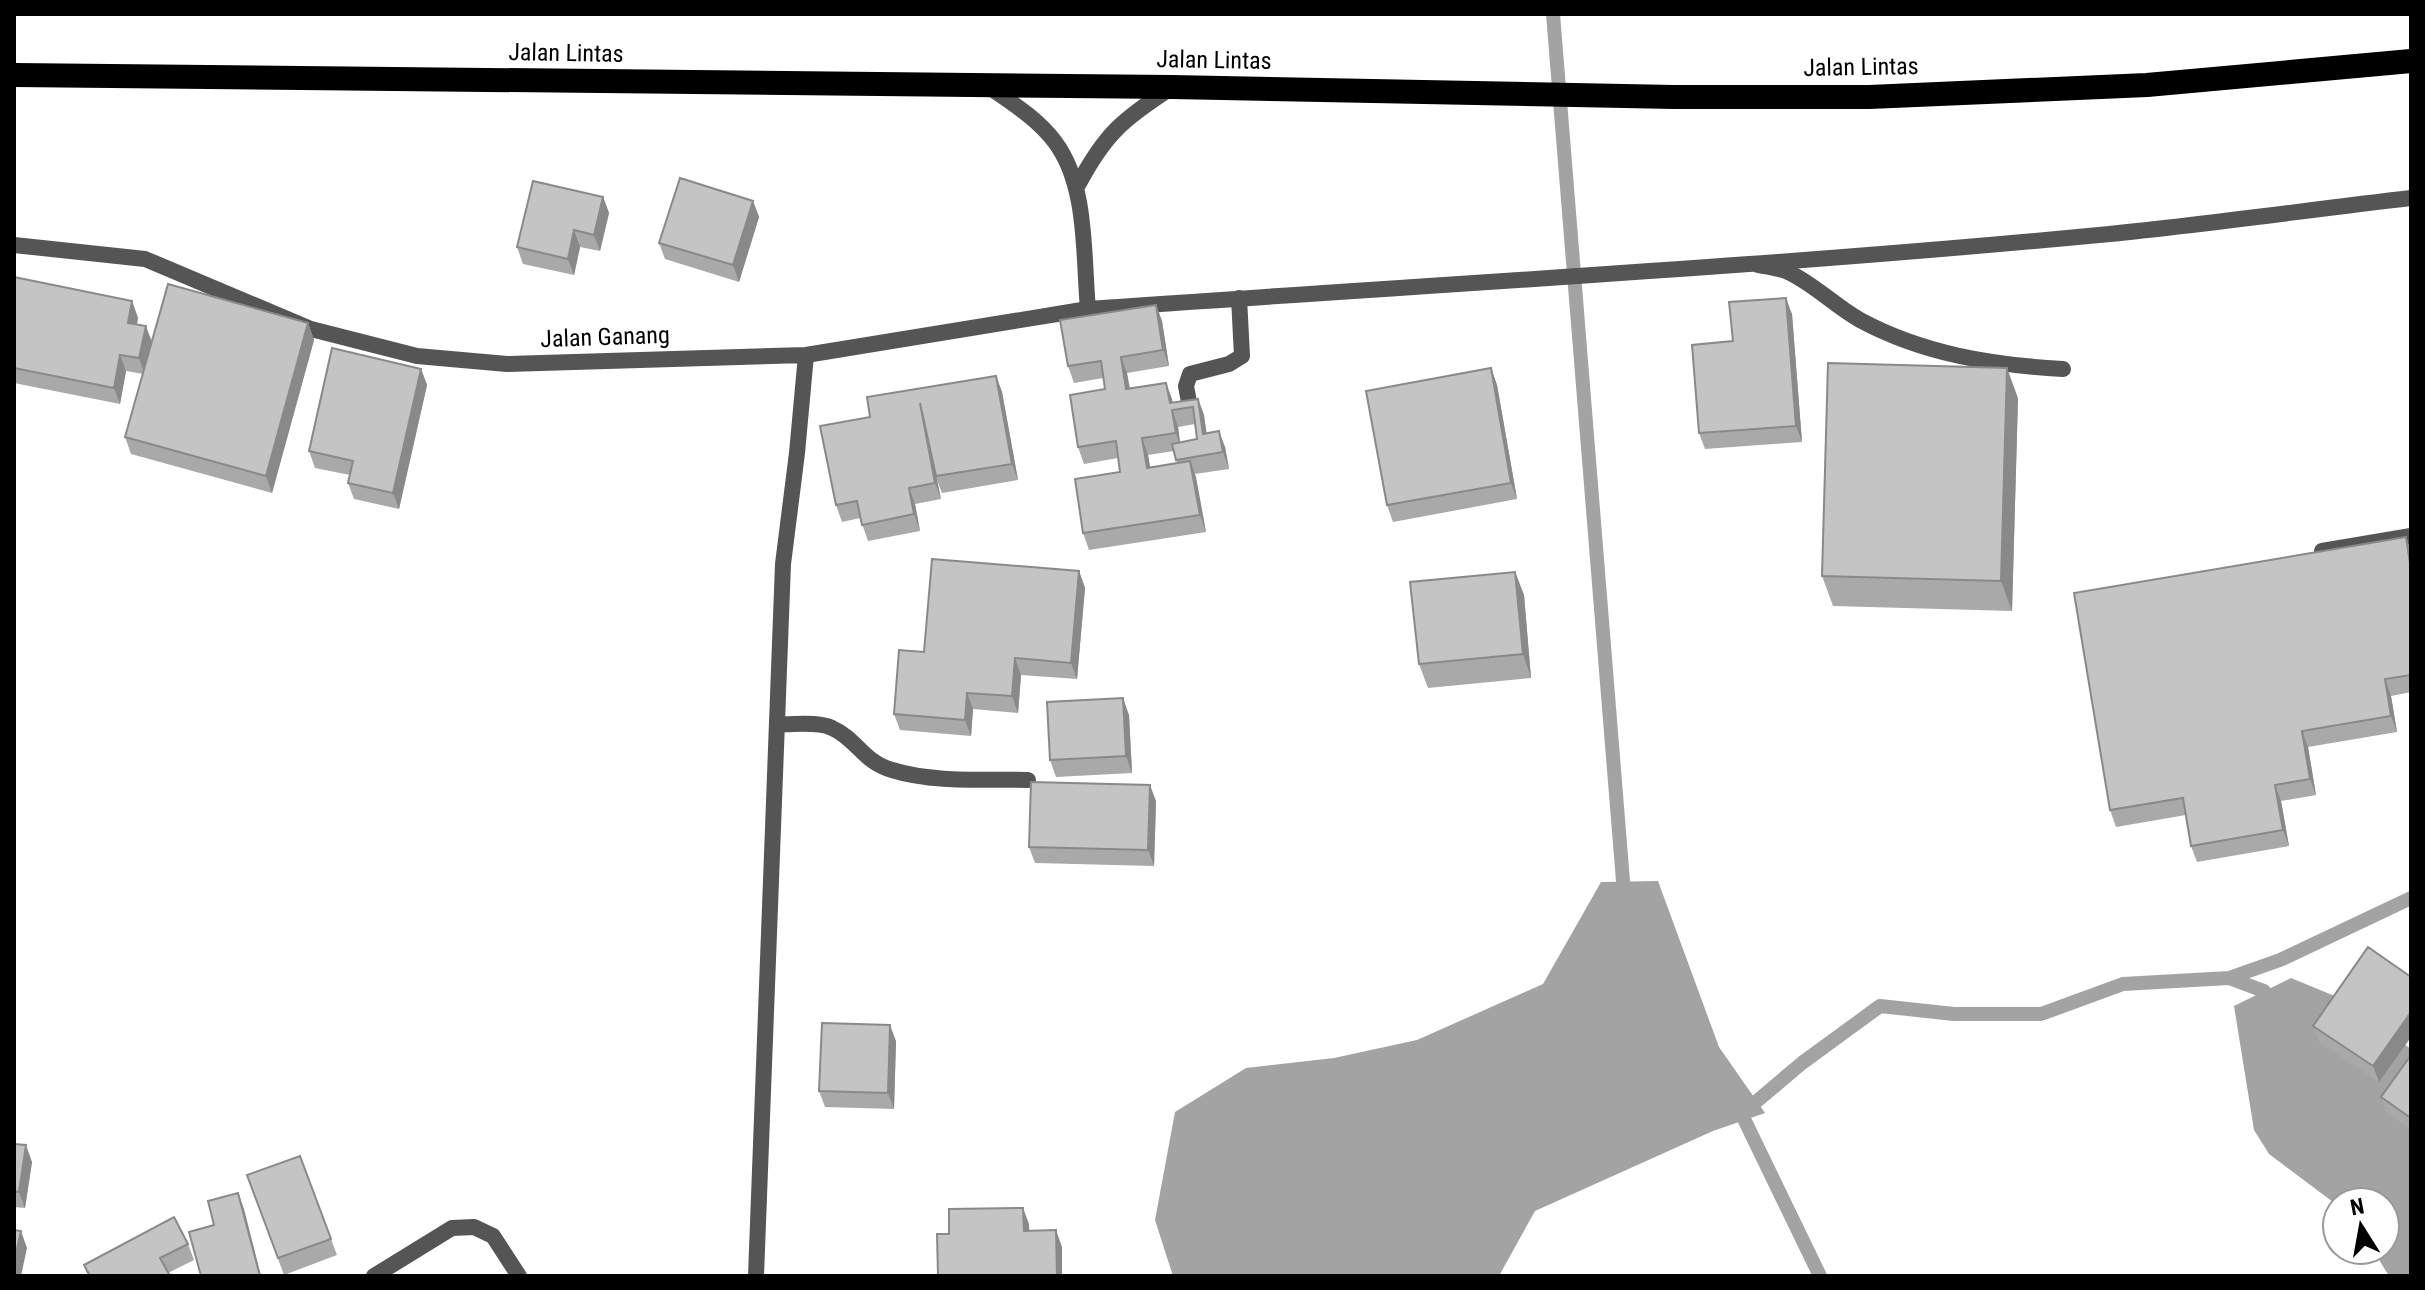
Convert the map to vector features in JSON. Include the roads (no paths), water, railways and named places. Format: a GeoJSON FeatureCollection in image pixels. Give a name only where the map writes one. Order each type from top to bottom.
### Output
{"type":"FeatureCollection","features":[{"type":"Feature","properties":{"kind":"highway","name":"Jalan Lintas"},"geometry":{"type":"LineString","coordinates":[[14,75],[1869,97],[2102,87],[2411,61]]}},
{"type":"Feature","properties":{"kind":"street"},"geometry":{"type":"LineString","coordinates":[[989,87],[1055,140],[1068,161],[1078,185],[1088,309]]}},
{"type":"Feature","properties":{"kind":"street"},"geometry":{"type":"LineString","coordinates":[[1078,185],[1091,160],[1122,121],[1172,87]]}},
{"type":"Feature","properties":{"kind":"street","name":"Jalan Ganang"},"geometry":{"type":"LineString","coordinates":[[14,245],[145,259],[311,329],[417,356],[507,364],[806,355],[1088,309],[1538,281],[1662,268],[2101,235],[2411,198]]}},
{"type":"Feature","properties":{"kind":"street"},"geometry":{"type":"LineString","coordinates":[[1753,263],[1788,272],[1858,319],[1901,339],[1952,355],[2063,369]]}},
{"type":"Feature","properties":{"kind":"street"},"geometry":{"type":"LineString","coordinates":[[1189,402],[1186,386],[1190,374],[1229,364],[1242,356],[1239,298]]}},
{"type":"Feature","properties":{"kind":"street"},"geometry":{"type":"LineString","coordinates":[[756,1276],[783,564],[806,355]]}},
{"type":"Feature","properties":{"kind":"street"},"geometry":{"type":"LineString","coordinates":[[2306,554],[2411,536]]}},
{"type":"Feature","properties":{"kind":"street"},"geometry":{"type":"LineString","coordinates":[[777,724],[830,726],[851,739],[865,757],[888,769],[913,776],[1028,780]]}},
{"type":"Feature","properties":{"kind":"street"},"geometry":{"type":"LineString","coordinates":[[374,1276],[452,1228],[474,1227],[493,1236],[519,1276]]}},
{"type":"Feature","properties":{"kind":"waterway"},"geometry":{"type":"LineString","coordinates":[[1553,14],[1623,881]]}},
{"type":"Feature","properties":{"kind":"waterway"},"geometry":{"type":"LineString","coordinates":[[2229,978],[2280,960],[2411,898]]}},
{"type":"Feature","properties":{"kind":"waterway"},"geometry":{"type":"LineString","coordinates":[[1757,1101],[1802,1063],[1880,1006],[1954,1014],[2041,1014],[2123,984],[2229,978],[2264,991]]}},
{"type":"Feature","properties":{"kind":"waterway"},"geometry":{"type":"LineString","coordinates":[[1744,1119],[1820,1276]]}}]}
